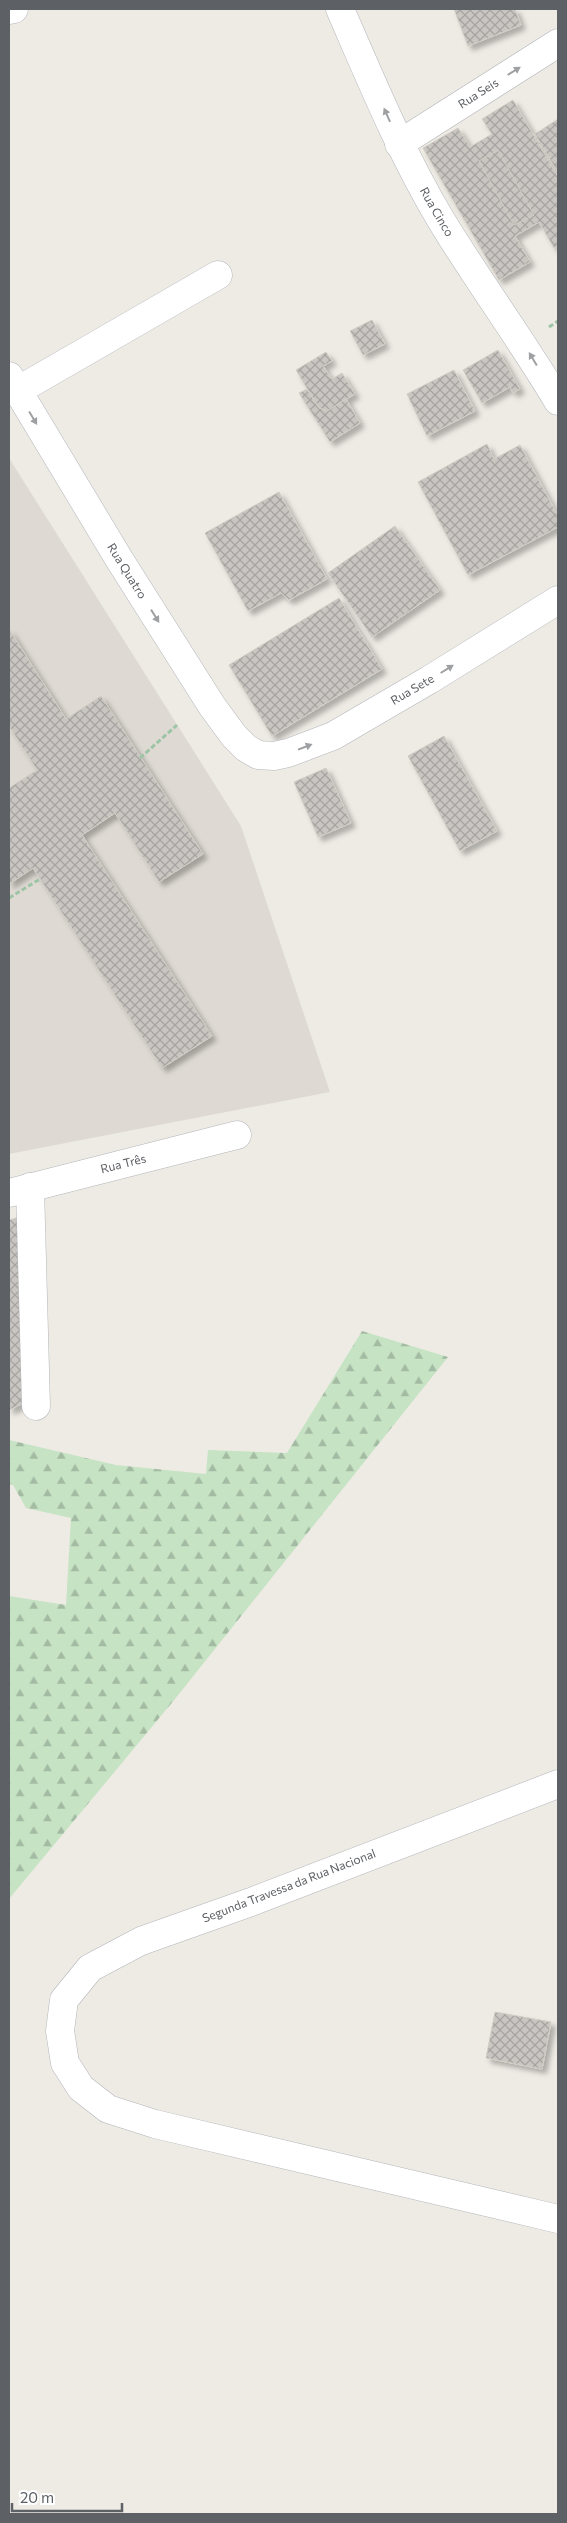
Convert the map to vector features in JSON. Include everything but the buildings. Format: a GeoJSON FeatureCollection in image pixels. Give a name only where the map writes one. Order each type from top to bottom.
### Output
{"type":"FeatureCollection","features":[{"type":"Feature","properties":{"kind":"street"},"geometry":{"type":"LineString","coordinates":[[9,10],[14,9]]}},
{"type":"Feature","properties":{"kind":"street","name":"Rua Cinco"},"geometry":{"type":"LineString","coordinates":[[340,9],[399,144],[442,220],[524,344],[558,401]]}},
{"type":"Feature","properties":{"kind":"street","name":"Rua Seis"},"geometry":{"type":"LineString","coordinates":[[399,144],[558,43]]}},
{"type":"Feature","properties":{"kind":"street"},"geometry":{"type":"LineString","coordinates":[[13,384],[218,275]]}},
{"type":"Feature","properties":{"kind":"street","name":"Rua Quatro"},"geometry":{"type":"LineString","coordinates":[[13,384],[119,559],[212,706],[234,736],[246,748],[258,754]]}},
{"type":"Feature","properties":{"kind":"street","name":"Rua Sete"},"geometry":{"type":"LineString","coordinates":[[258,754],[274,756],[288,753],[333,736],[429,680],[558,600]]}},
{"type":"Feature","properties":{"kind":"street","name":"Rua Três"},"geometry":{"type":"LineString","coordinates":[[19,1190],[237,1135]]}},
{"type":"Feature","properties":{"kind":"street"},"geometry":{"type":"LineString","coordinates":[[19,1190],[36,1406]]}},
{"type":"Feature","properties":{"kind":"street","name":"Segunda Travessa da Rua Nacional"},"geometry":{"type":"LineString","coordinates":[[558,1784],[251,1902],[141,1941],[90,1968],[64,2000],[60,2031],[66,2063],[81,2088],[108,2109],[155,2124],[558,2219]]}},
{"type":"Feature","properties":{"kind":"path"},"geometry":{"type":"LineString","coordinates":[[140,758],[177,724]]}},
{"type":"Feature","properties":{"kind":"path"},"geometry":{"type":"LineString","coordinates":[[9,898],[40,879]]}},
{"type":"Feature","properties":{"kind":"shaded area"},"geometry":{"type":"Polygon","coordinates":[[[9,458],[241,826],[330,1092],[9,1154],[9,458]]]}},
{"type":"Feature","properties":{"kind":"green space"},"geometry":{"type":"Polygon","coordinates":[[[362,1331],[448,1357],[175,1699],[9,1899],[9,1596],[66,1605],[71,1518],[26,1508],[13,1485],[9,1485],[9,1440],[116,1465],[206,1474],[208,1450],[287,1453],[362,1331]]]}}]}
